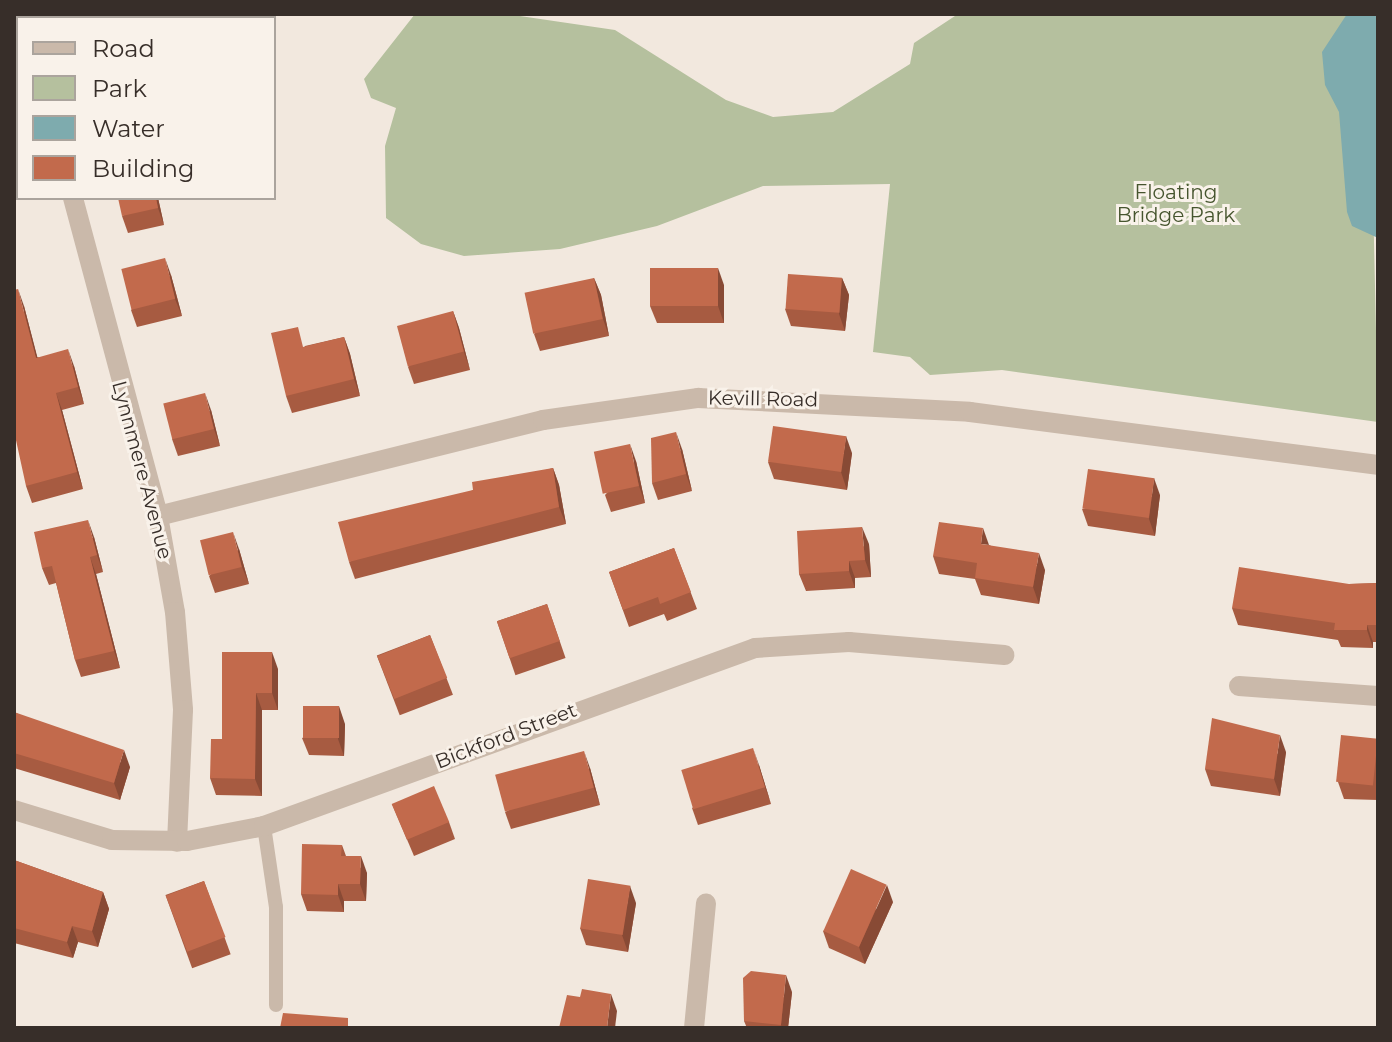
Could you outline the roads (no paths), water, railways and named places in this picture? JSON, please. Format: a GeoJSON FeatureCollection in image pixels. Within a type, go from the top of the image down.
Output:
{"type":"FeatureCollection","features":[{"type":"Feature","properties":{"kind":"street","name":"Lynnmere Avenue"},"geometry":{"type":"LineString","coordinates":[[74,200],[158,516],[181,662],[177,842]]}},
{"type":"Feature","properties":{"kind":"street","name":"Kevill Road"},"geometry":{"type":"LineString","coordinates":[[158,516],[543,420],[698,398],[970,412],[1378,465]]}},
{"type":"Feature","properties":{"kind":"street","name":"Bickford Street"},"geometry":{"type":"LineString","coordinates":[[14,810],[112,840],[177,842],[264,826],[755,648],[849,642],[1004,655]]}},
{"type":"Feature","properties":{"kind":"street"},"geometry":{"type":"LineString","coordinates":[[1239,686],[1378,696]]}},
{"type":"Feature","properties":{"kind":"street"},"geometry":{"type":"LineString","coordinates":[[694,1028],[706,904]]}},
{"type":"Feature","properties":{"kind":"lane"},"geometry":{"type":"LineString","coordinates":[[264,826],[276,907],[276,1005]]}},
{"type":"Feature","properties":{"kind":"water"},"geometry":{"type":"Polygon","coordinates":[[[1347,14],[1378,14],[1378,238],[1352,226],[1347,212],[1339,112],[1325,85],[1322,52],[1347,14]]]}},
{"type":"Feature","properties":{"kind":"park label","name":"Floating Bridge Park"},"geometry":{"type":"Point","coordinates":[1176,204]}}]}
